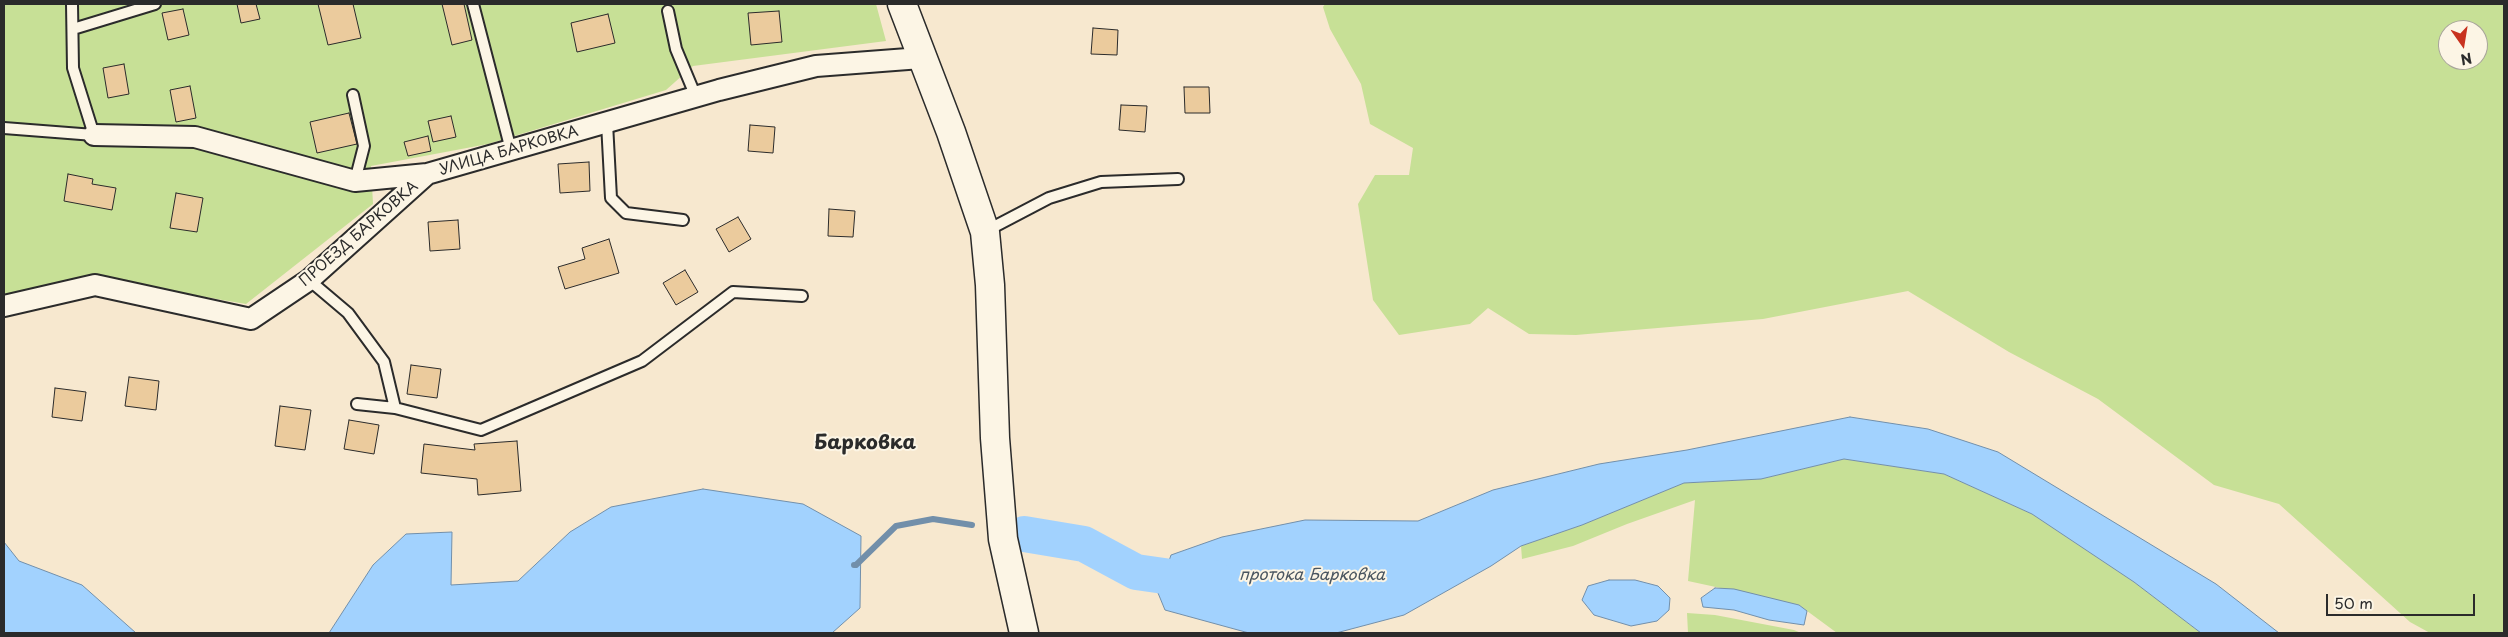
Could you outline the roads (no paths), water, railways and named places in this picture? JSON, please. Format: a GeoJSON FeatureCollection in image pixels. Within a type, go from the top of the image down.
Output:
{"type":"FeatureCollection","features":[{"type":"Feature","properties":{"kind":"main road"},"geometry":{"type":"LineString","coordinates":[[902,4],[921,58],[951,132],[985,232],[990,285],[995,438],[1002,539],[1024,633]]}},
{"type":"Feature","properties":{"kind":"street","name":"УЛИЦА БАРКОВКА"},"geometry":{"type":"LineString","coordinates":[[94,135],[195,137],[355,181],[427,174],[696,97],[816,66],[921,58]]}},
{"type":"Feature","properties":{"kind":"street","name":"ПРОЕЗД БАРКОВКА"},"geometry":{"type":"LineString","coordinates":[[4,306],[95,284],[250,319],[309,280],[427,174]]}},
{"type":"Feature","properties":{"kind":"lane"},"geometry":{"type":"LineString","coordinates":[[4,128],[94,135],[73,68],[72,4]]}},
{"type":"Feature","properties":{"kind":"lane"},"geometry":{"type":"LineString","coordinates":[[73,29],[156,4]]}},
{"type":"Feature","properties":{"kind":"lane"},"geometry":{"type":"LineString","coordinates":[[473,4],[511,150]]}},
{"type":"Feature","properties":{"kind":"lane"},"geometry":{"type":"LineString","coordinates":[[668,11],[676,48],[696,97]]}},
{"type":"Feature","properties":{"kind":"lane"},"geometry":{"type":"LineString","coordinates":[[353,95],[364,146],[355,181]]}},
{"type":"Feature","properties":{"kind":"lane"},"geometry":{"type":"LineString","coordinates":[[607,122],[611,198],[626,213],[683,220]]}},
{"type":"Feature","properties":{"kind":"lane"},"geometry":{"type":"LineString","coordinates":[[985,232],[1049,198],[1101,182],[1178,179]]}},
{"type":"Feature","properties":{"kind":"lane"},"geometry":{"type":"LineString","coordinates":[[309,280],[348,313],[384,362],[395,408]]}},
{"type":"Feature","properties":{"kind":"lane"},"geometry":{"type":"LineString","coordinates":[[357,404],[395,408],[482,430],[642,361],[733,292],[802,296]]}},
{"type":"Feature","properties":{"kind":"water","name":"протока Барковка"},"geometry":{"type":"Polygon","coordinates":[[[1850,417],[1928,429],[1998,452],[2216,584],[2279,633],[2201,633],[2134,582],[2032,514],[1944,474],[1844,459],[1761,479],[1684,483],[1582,525],[1521,546],[1491,566],[1404,615],[1336,633],[1249,633],[1165,610],[1158,593],[1171,555],[1222,537],[1305,520],[1418,521],[1493,490],[1599,464],[1687,450],[1850,417]]]}},
{"type":"Feature","properties":{"kind":"water"},"geometry":{"type":"Polygon","coordinates":[[[703,489],[803,504],[861,536],[860,608],[832,633],[329,633],[373,565],[406,534],[452,532],[451,585],[518,581],[570,532],[611,507],[703,489]]]}},
{"type":"Feature","properties":{"kind":"water"},"geometry":{"type":"Polygon","coordinates":[[[4,542],[19,561],[82,585],[136,633],[4,633],[4,542]]]}},
{"type":"Feature","properties":{"kind":"water"},"geometry":{"type":"Polygon","coordinates":[[[1609,580],[1635,580],[1658,586],[1670,598],[1669,610],[1657,621],[1631,626],[1594,615],[1582,600],[1588,586],[1609,580]]]}},
{"type":"Feature","properties":{"kind":"water"},"geometry":{"type":"Polygon","coordinates":[[[1715,588],[1734,589],[1799,605],[1807,611],[1804,625],[1769,620],[1734,610],[1703,607],[1701,598],[1715,588]]]}},
{"type":"Feature","properties":{"kind":"waterway"},"geometry":{"type":"LineString","coordinates":[[854,565],[896,526],[933,519],[972,525]]}},
{"type":"Feature","properties":{"kind":"waterway"},"geometry":{"type":"LineString","coordinates":[[1024,534],[1084,544],[1136,572],[1178,578],[1214,578]]}},
{"type":"Feature","properties":{"kind":"district","name":"Барковка"},"geometry":{"type":"Point","coordinates":[865,443]}}]}
